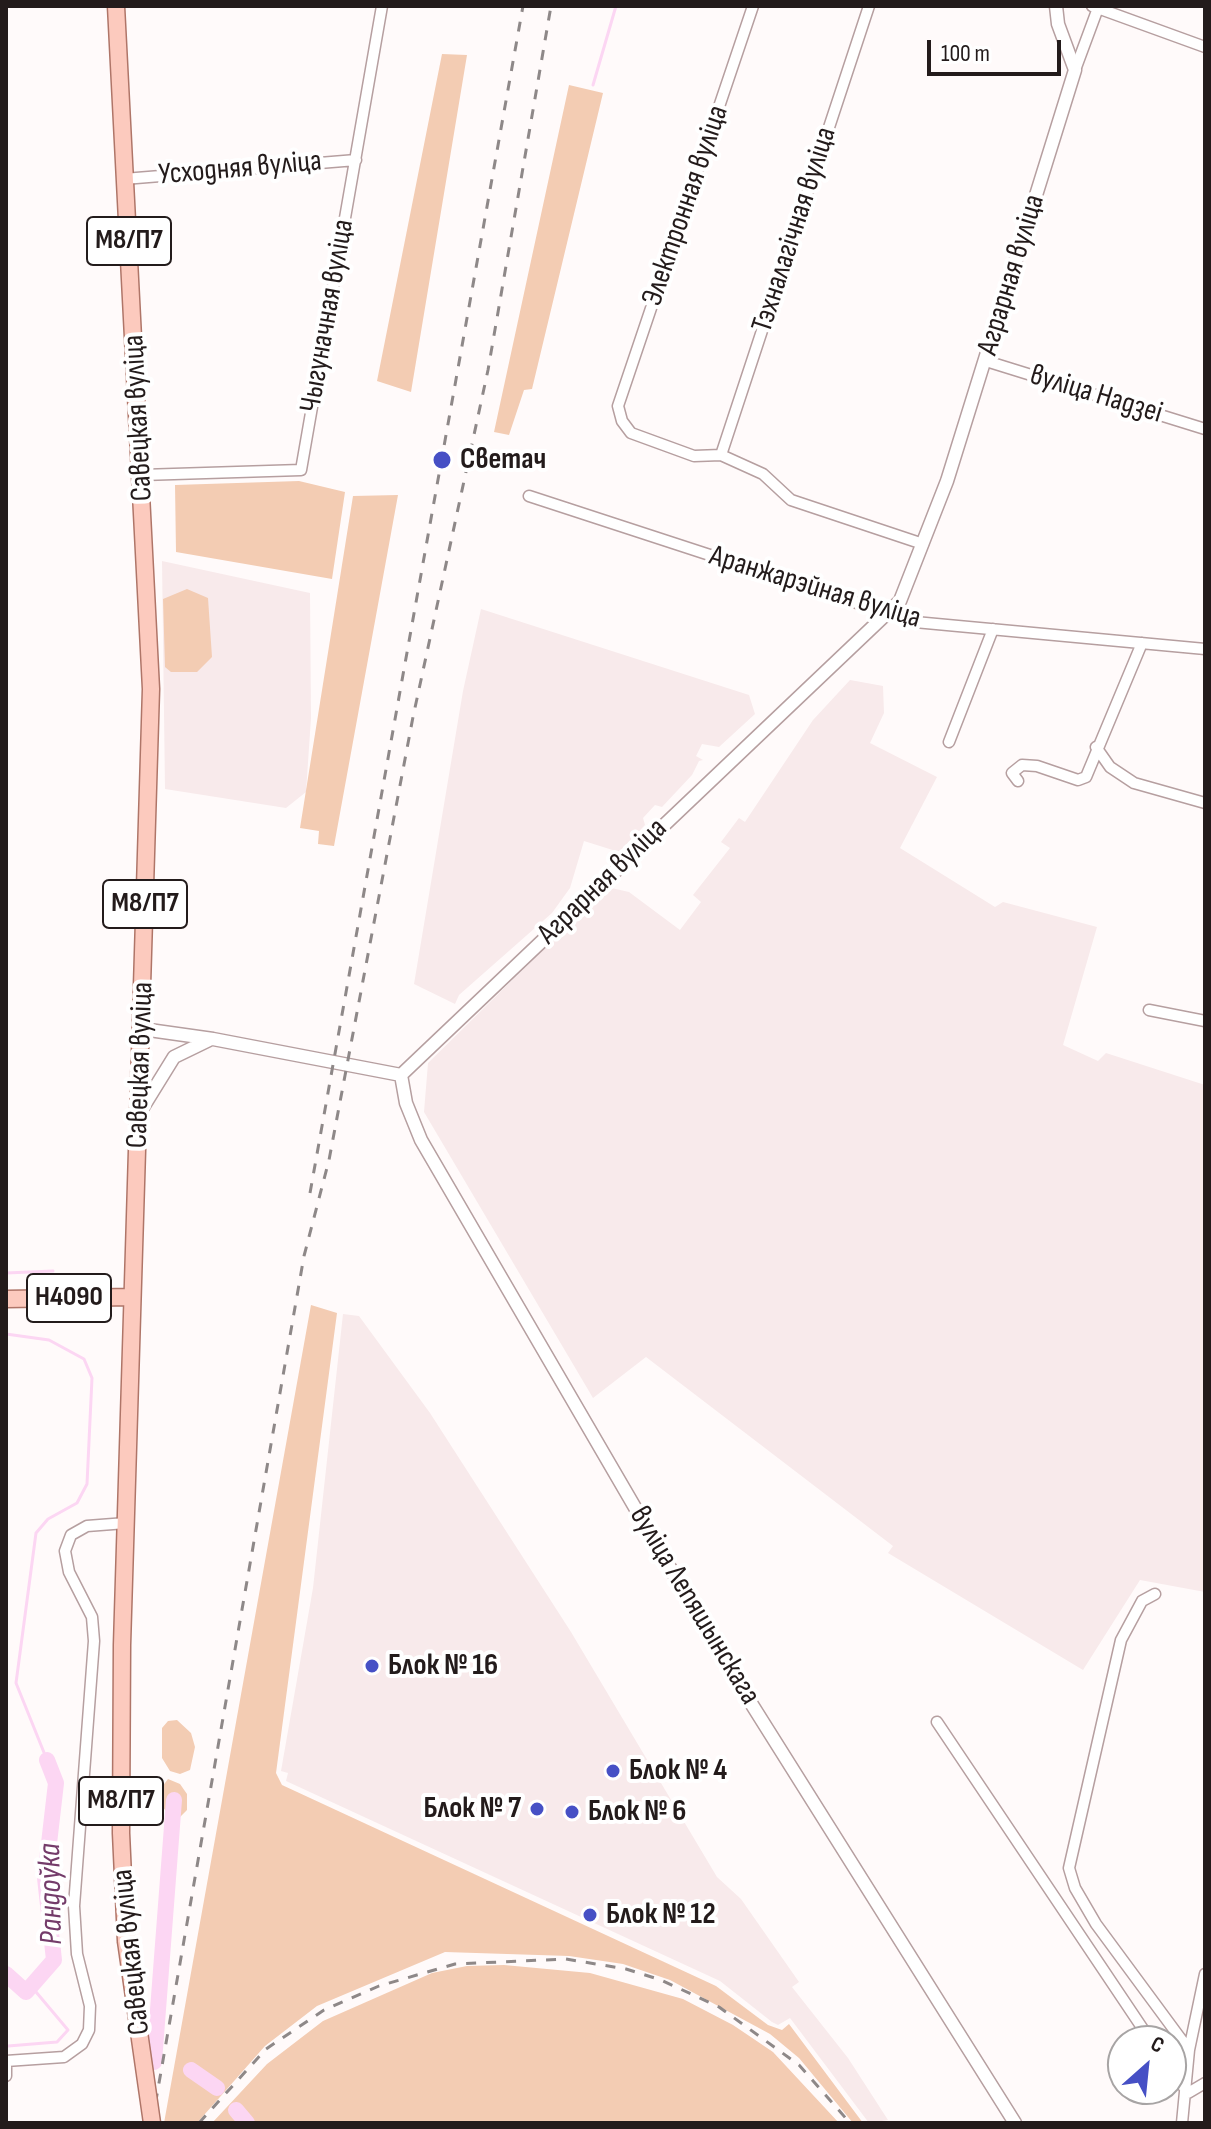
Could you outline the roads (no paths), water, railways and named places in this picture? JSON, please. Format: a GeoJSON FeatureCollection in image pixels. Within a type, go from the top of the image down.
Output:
{"type":"FeatureCollection","features":[{"type":"Feature","properties":{"kind":"main road","name":"Савецкая вуліца"},"geometry":{"type":"LineString","coordinates":[[116,6],[151,689],[132,1297],[121,1797],[126,1941],[152,2123]]}},
{"type":"Feature","properties":{"kind":"main road","name":"Н4090"},"geometry":{"type":"LineString","coordinates":[[6,1299],[132,1297]]}},
{"type":"Feature","properties":{"kind":"street","name":"Чыгуначная вуліца"},"geometry":{"type":"LineString","coordinates":[[142,475],[301,470],[382,6]]}},
{"type":"Feature","properties":{"kind":"street","name":"Электронная вуліца"},"geometry":{"type":"LineString","coordinates":[[721,455],[694,456],[631,433],[622,421],[618,406],[753,6]]}},
{"type":"Feature","properties":{"kind":"street","name":"Тэхналагічная вуліца"},"geometry":{"type":"LineString","coordinates":[[721,455],[869,6]]}},
{"type":"Feature","properties":{"kind":"street"},"geometry":{"type":"LineString","coordinates":[[1056,6],[1058,24],[1075,70]]}},
{"type":"Feature","properties":{"kind":"street"},"geometry":{"type":"LineString","coordinates":[[1075,70],[1095,7],[1205,47]]}},
{"type":"Feature","properties":{"kind":"street","name":"Аграрная вуліца"},"geometry":{"type":"LineString","coordinates":[[401,1075],[749,742],[890,614],[909,583],[986,361],[1075,70]]}},
{"type":"Feature","properties":{"kind":"street","name":"Усходняя вуліца"},"geometry":{"type":"LineString","coordinates":[[124,179],[356,160]]}},
{"type":"Feature","properties":{"kind":"street","name":"вуліца Надзеі"},"geometry":{"type":"LineString","coordinates":[[986,361],[1205,429]]}},
{"type":"Feature","properties":{"kind":"street"},"geometry":{"type":"LineString","coordinates":[[721,455],[763,474],[791,500],[923,544]]}},
{"type":"Feature","properties":{"kind":"street","name":"Аранжарэйная вуліца"},"geometry":{"type":"LineString","coordinates":[[529,496],[915,622],[1205,649]]}},
{"type":"Feature","properties":{"kind":"street"},"geometry":{"type":"LineString","coordinates":[[949,742],[993,629]]}},
{"type":"Feature","properties":{"kind":"street"},"geometry":{"type":"LineString","coordinates":[[1018,781],[1012,773],[1022,765],[1037,766],[1078,780],[1086,777],[1142,643]]}},
{"type":"Feature","properties":{"kind":"street"},"geometry":{"type":"LineString","coordinates":[[1096,747],[1110,767],[1134,783],[1205,803]]}},
{"type":"Feature","properties":{"kind":"street"},"geometry":{"type":"LineString","coordinates":[[1149,1010],[1205,1021]]}},
{"type":"Feature","properties":{"kind":"street"},"geometry":{"type":"LineString","coordinates":[[142,1029],[213,1039],[401,1075]]}},
{"type":"Feature","properties":{"kind":"street"},"geometry":{"type":"LineString","coordinates":[[140,1112],[174,1057],[188,1047],[213,1039]]}},
{"type":"Feature","properties":{"kind":"street","name":"вуліца Лепяшынскага"},"geometry":{"type":"LineString","coordinates":[[401,1075],[406,1103],[421,1140],[722,1657],[1015,2123]]}},
{"type":"Feature","properties":{"kind":"street"},"geometry":{"type":"LineString","coordinates":[[6,2076],[6,2061],[52,2059],[73,2051],[86,2038],[91,2022],[77,1954],[74,1906],[94,1641],[92,1617],[69,1572],[65,1551],[71,1535],[87,1526],[126,1523]]}},
{"type":"Feature","properties":{"kind":"street"},"geometry":{"type":"LineString","coordinates":[[1155,1594],[1142,1601],[1121,1640],[1069,1868],[1075,1888],[1096,1924],[1189,2050]]}},
{"type":"Feature","properties":{"kind":"street"},"geometry":{"type":"LineString","coordinates":[[937,1722],[1140,2025]]}},
{"type":"Feature","properties":{"kind":"street"},"geometry":{"type":"LineString","coordinates":[[1182,2123],[1188,2093],[1189,2050],[1205,1974]]}},
{"type":"Feature","properties":{"kind":"street"},"geometry":{"type":"LineString","coordinates":[[1188,2093],[1205,2083]]}},
{"type":"Feature","properties":{"kind":"waterway"},"geometry":{"type":"LineString","coordinates":[[593,85],[616,6]]}},
{"type":"Feature","properties":{"kind":"waterway"},"geometry":{"type":"LineString","coordinates":[[6,1273],[53,1271]]}},
{"type":"Feature","properties":{"kind":"waterway"},"geometry":{"type":"LineString","coordinates":[[6,1334],[49,1340],[84,1359],[92,1378],[87,1484],[77,1503],[48,1519],[36,1533],[16,1683],[47,1760]]}},
{"type":"Feature","properties":{"kind":"waterway","name":"Рандоўка"},"geometry":{"type":"LineString","coordinates":[[6,1974],[26,1992],[54,1960],[45,1878],[56,1783],[47,1760]]}},
{"type":"Feature","properties":{"kind":"waterway","name":"Рандоўка"},"geometry":{"type":"LineString","coordinates":[[154,2062],[174,1800]]}},
{"type":"Feature","properties":{"kind":"waterway"},"geometry":{"type":"LineString","coordinates":[[8,2046],[57,2042],[68,2030],[31,1986]]}},
{"type":"Feature","properties":{"kind":"waterway","name":"Рандоўка"},"geometry":{"type":"LineString","coordinates":[[191,2070],[217,2088]]}},
{"type":"Feature","properties":{"kind":"waterway","name":"Рандоўка"},"geometry":{"type":"LineString","coordinates":[[236,2110],[247,2123]]}},
{"type":"Feature","properties":{"kind":"railway"},"geometry":{"type":"LineString","coordinates":[[310,1193],[523,6]]}},
{"type":"Feature","properties":{"kind":"railway"},"geometry":{"type":"LineString","coordinates":[[152,2123],[304,1256],[329,1160],[413,717],[488,370],[551,6]]}},
{"type":"Feature","properties":{"kind":"railway"},"geometry":{"type":"LineString","coordinates":[[199,2123],[266,2049],[324,2010],[379,1986],[455,1964],[566,1959],[626,1969],[661,1980],[719,2007],[799,2065],[850,2123]]}},
{"type":"Feature","properties":{"kind":"place","name":"Светач"},"geometry":{"type":"Point","coordinates":[442,460]}},
{"type":"Feature","properties":{"kind":"place","name":"Блок № 16"},"geometry":{"type":"Point","coordinates":[372,1666]}},
{"type":"Feature","properties":{"kind":"place","name":"Блок № 4"},"geometry":{"type":"Point","coordinates":[613,1771]}},
{"type":"Feature","properties":{"kind":"place","name":"Блок № 7"},"geometry":{"type":"Point","coordinates":[537,1809]}},
{"type":"Feature","properties":{"kind":"place","name":"Блок № 6"},"geometry":{"type":"Point","coordinates":[572,1812]}},
{"type":"Feature","properties":{"kind":"place","name":"Блок № 12"},"geometry":{"type":"Point","coordinates":[590,1915]}}]}
